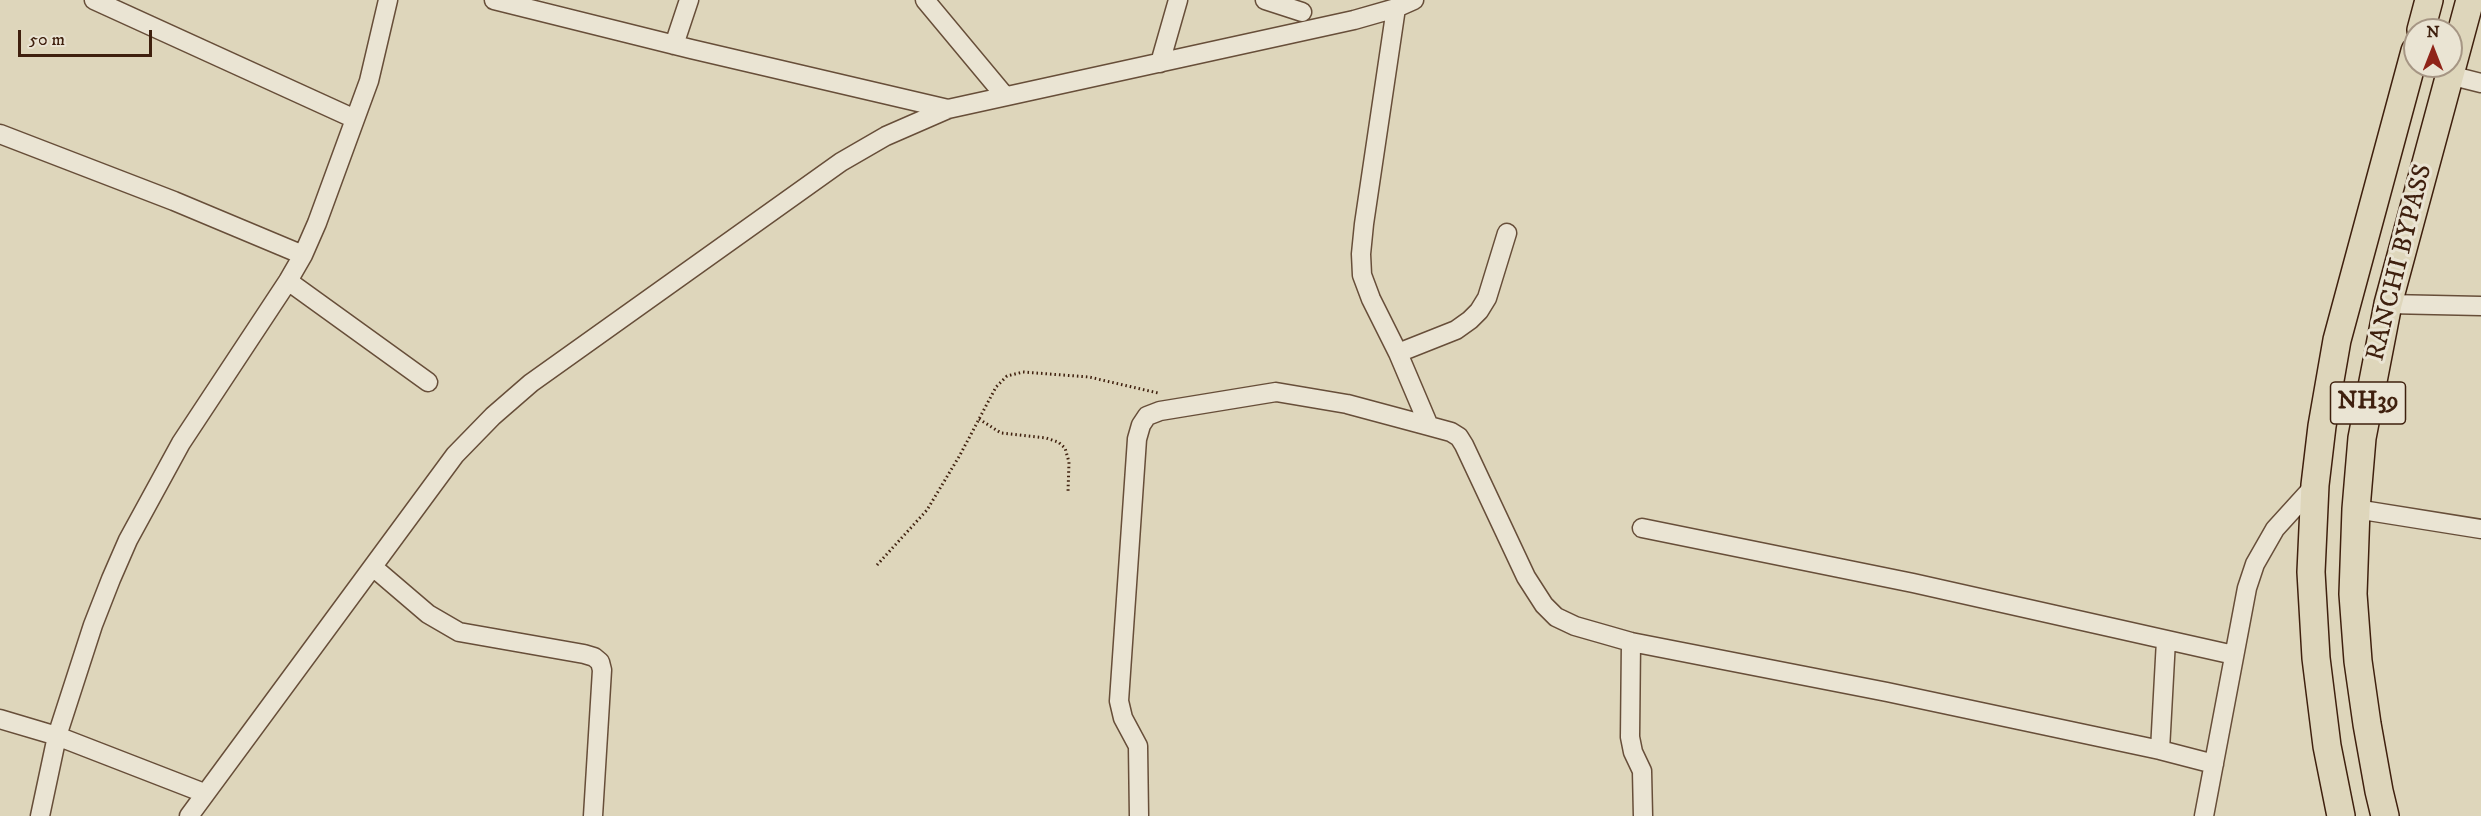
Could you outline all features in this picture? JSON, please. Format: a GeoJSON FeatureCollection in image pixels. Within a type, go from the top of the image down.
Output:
{"type":"FeatureCollection","features":[{"type":"Feature","properties":{"kind":"highway"},"geometry":{"type":"LineString","coordinates":[[2424,18],[2429,0]]}},
{"type":"Feature","properties":{"kind":"highway","name":"RANCHI BYPASS"},"geometry":{"type":"LineString","coordinates":[[2463,25],[2470,0]]}},
{"type":"Feature","properties":{"kind":"highway","name":"RANCHI BYPASS"},"geometry":{"type":"LineString","coordinates":[[2342,816],[2326,746],[2316,658],[2311,572],[2315,485],[2322,426],[2337,340],[2408,78]]}},
{"type":"Feature","properties":{"kind":"highway","name":"RANCHI BYPASS"},"geometry":{"type":"LineString","coordinates":[[2385,816],[2358,661],[2353,594],[2356,509],[2362,438],[2388,304],[2448,78]]}},
{"type":"Feature","properties":{"kind":"street"},"geometry":{"type":"LineString","coordinates":[[94,0],[355,119]]}},
{"type":"Feature","properties":{"kind":"street"},"geometry":{"type":"LineString","coordinates":[[40,816],[57,736],[93,625],[128,540],[181,443],[303,255],[369,81],[388,0]]}},
{"type":"Feature","properties":{"kind":"street"},"geometry":{"type":"LineString","coordinates":[[494,0],[948,109]]}},
{"type":"Feature","properties":{"kind":"street"},"geometry":{"type":"LineString","coordinates":[[674,45],[689,0]]}},
{"type":"Feature","properties":{"kind":"street"},"geometry":{"type":"LineString","coordinates":[[925,0],[1005,96]]}},
{"type":"Feature","properties":{"kind":"street"},"geometry":{"type":"LineString","coordinates":[[1160,63],[1178,0]]}},
{"type":"Feature","properties":{"kind":"street"},"geometry":{"type":"LineString","coordinates":[[1265,0],[1304,6],[1296,33]]}},
{"type":"Feature","properties":{"kind":"street"},"geometry":{"type":"LineString","coordinates":[[189,816],[455,455],[493,416],[531,383],[841,162],[886,136],[948,109],[1354,21],[1414,0]]}},
{"type":"Feature","properties":{"kind":"street"},"geometry":{"type":"LineString","coordinates":[[1396,8],[1361,254],[1362,275],[1429,426]]}},
{"type":"Feature","properties":{"kind":"street"},"geometry":{"type":"LineString","coordinates":[[2461,78],[2481,83]]}},
{"type":"Feature","properties":{"kind":"street"},"geometry":{"type":"LineString","coordinates":[[0,134],[174,201],[303,255]]}},
{"type":"Feature","properties":{"kind":"street"},"geometry":{"type":"LineString","coordinates":[[1398,352],[1456,330],[1479,311],[1487,298],[1507,233]]}},
{"type":"Feature","properties":{"kind":"street"},"geometry":{"type":"LineString","coordinates":[[288,281],[428,382]]}},
{"type":"Feature","properties":{"kind":"street"},"geometry":{"type":"LineString","coordinates":[[2388,304],[2481,306]]}},
{"type":"Feature","properties":{"kind":"street"},"geometry":{"type":"LineString","coordinates":[[1139,816],[1138,746],[1123,718],[1119,701],[1137,439],[1141,424],[1147,416],[1160,411],[1276,392],[1347,405],[1451,432],[1459,437],[1526,578],[1544,605],[1556,617],[1575,626],[1631,642],[1887,692],[2160,750],[2214,764]]}},
{"type":"Feature","properties":{"kind":"street"},"geometry":{"type":"LineString","coordinates":[[2204,816],[2247,588],[2255,564],[2275,529],[2315,485]]}},
{"type":"Feature","properties":{"kind":"street"},"geometry":{"type":"LineString","coordinates":[[2356,509],[2481,529]]}},
{"type":"Feature","properties":{"kind":"street"},"geometry":{"type":"LineString","coordinates":[[1642,528],[1913,583],[2234,655]]}},
{"type":"Feature","properties":{"kind":"street"},"geometry":{"type":"LineString","coordinates":[[373,567],[428,614],[459,632],[584,654],[600,662],[602,670],[593,816]]}},
{"type":"Feature","properties":{"kind":"street"},"geometry":{"type":"LineString","coordinates":[[2160,750],[2166,640]]}},
{"type":"Feature","properties":{"kind":"street"},"geometry":{"type":"LineString","coordinates":[[1631,642],[1630,745],[1642,771],[1643,816]]}},
{"type":"Feature","properties":{"kind":"street"},"geometry":{"type":"LineString","coordinates":[[0,719],[57,736],[204,794]]}},
{"type":"Feature","properties":{"kind":"path"},"geometry":{"type":"LineString","coordinates":[[877,565],[927,510],[996,387],[1007,376],[1023,372],[1096,378],[1159,393]]}},
{"type":"Feature","properties":{"kind":"path"},"geometry":{"type":"LineString","coordinates":[[979,419],[1001,433],[1046,438],[1058,442],[1065,448],[1069,462],[1068,492]]}}]}
